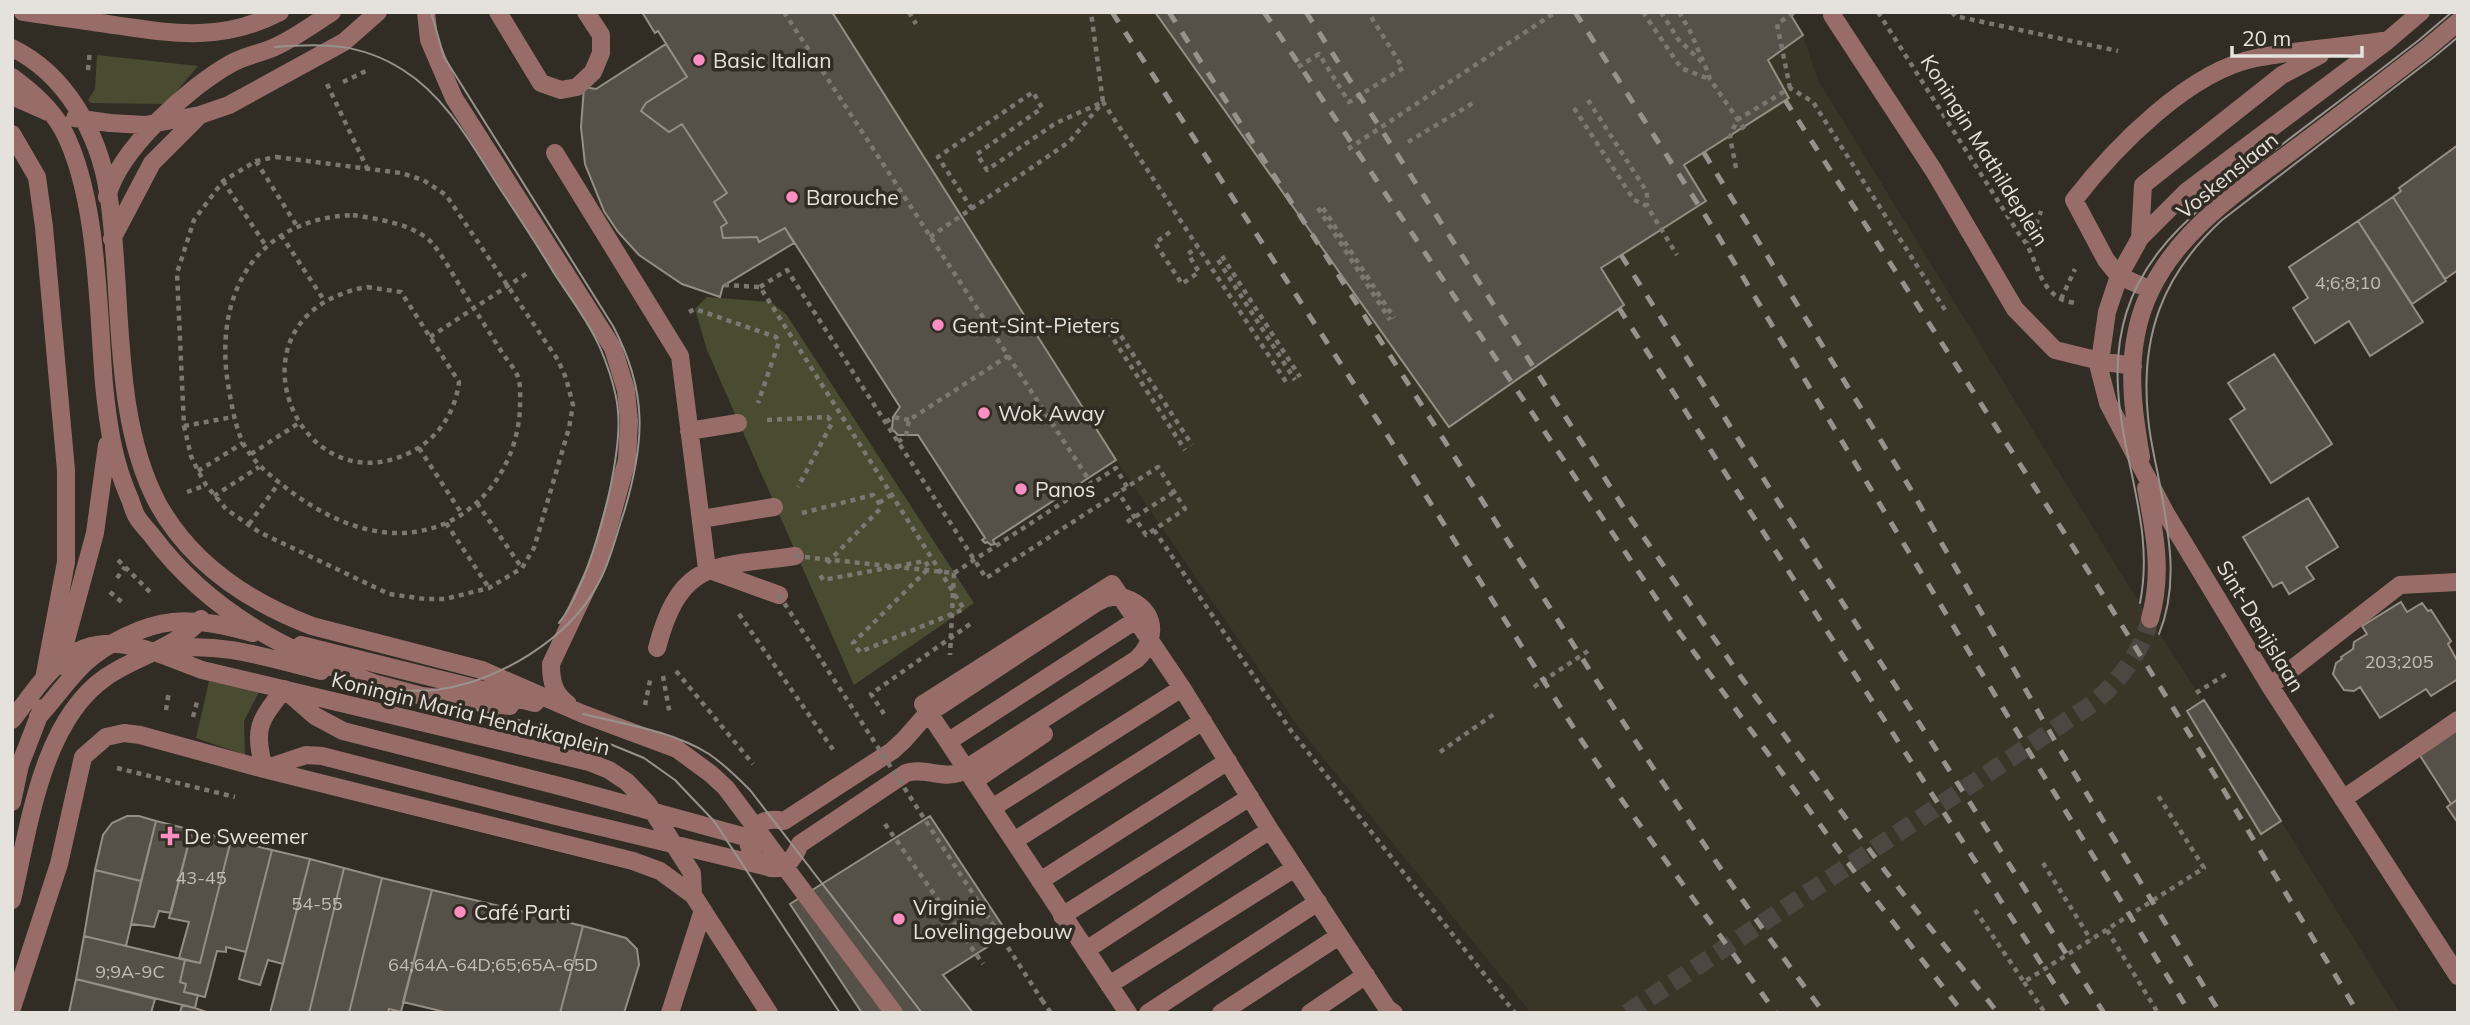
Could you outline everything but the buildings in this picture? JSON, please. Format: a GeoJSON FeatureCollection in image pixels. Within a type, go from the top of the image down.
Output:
{"type":"FeatureCollection","features":[{"type":"Feature","properties":{"kind":"street"},"geometry":{"type":"LineString","coordinates":[[23,12],[168,34],[204,34],[228,30],[265,20],[280,12]]}},
{"type":"Feature","properties":{"kind":"street"},"geometry":{"type":"LineString","coordinates":[[95,270],[101,218],[108,191],[123,165],[156,123],[212,75],[245,57],[275,47],[332,12]]}},
{"type":"Feature","properties":{"kind":"street"},"geometry":{"type":"LineString","coordinates":[[12,96],[52,114],[110,124],[156,123],[200,115],[229,105],[338,46],[378,12]]}},
{"type":"Feature","properties":{"kind":"street","name":"Koningin Maria Hendrikaplein"},"geometry":{"type":"LineString","coordinates":[[426,12],[429,40],[454,98],[613,348],[626,390],[629,421],[627,460],[599,562],[551,664],[551,682],[561,699],[583,715]]}},
{"type":"Feature","properties":{"kind":"street"},"geometry":{"type":"LineString","coordinates":[[498,12],[541,83],[561,90],[577,87],[593,72],[601,53],[601,36],[586,12]]}},
{"type":"Feature","properties":{"kind":"street","name":"Voskenslaan"},"geometry":{"type":"LineString","coordinates":[[2119,276],[2140,238],[2186,192],[2387,41],[2421,12]]}},
{"type":"Feature","properties":{"kind":"street"},"geometry":{"type":"LineString","coordinates":[[1832,15],[1934,171],[2015,309],[2055,350],[2133,366]]}},
{"type":"Feature","properties":{"kind":"street","name":"Voskenslaan"},"geometry":{"type":"LineString","coordinates":[[2143,470],[2134,416],[2133,366],[2136,334],[2151,290],[2174,251],[2214,211],[2427,49],[2458,22]]}},
{"type":"Feature","properties":{"kind":"street"},"geometry":{"type":"LineString","coordinates":[[2406,26],[2427,49]]}},
{"type":"Feature","properties":{"kind":"street"},"geometry":{"type":"LineString","coordinates":[[2151,290],[2119,276],[2106,260],[2074,200],[2126,140],[2191,87],[2221,69],[2255,58],[2387,41]]}},
{"type":"Feature","properties":{"kind":"street"},"geometry":{"type":"LineString","coordinates":[[2140,238],[2143,185],[2282,75],[2341,47]]}},
{"type":"Feature","properties":{"kind":"street"},"geometry":{"type":"LineString","coordinates":[[12,48],[53,76],[70,96],[93,142],[108,191],[125,380],[134,440],[159,504],[211,584],[208,610],[199,622],[181,637],[105,677],[74,707],[62,725],[44,770],[12,900]]}},
{"type":"Feature","properties":{"kind":"street"},"geometry":{"type":"LineString","coordinates":[[12,77],[34,93],[63,130],[82,181],[95,270],[108,434],[118,473],[136,516],[171,561],[211,599],[267,636],[343,672],[379,685]]}},
{"type":"Feature","properties":{"kind":"street"},"geometry":{"type":"LineString","coordinates":[[112,239],[152,163],[200,115]]}},
{"type":"Feature","properties":{"kind":"street","name":"Koningin Maria Hendrikaplein"},"geometry":{"type":"LineString","coordinates":[[12,134],[37,177],[66,470],[66,562],[44,679]]}},
{"type":"Feature","properties":{"kind":"street"},"geometry":{"type":"LineString","coordinates":[[555,153],[680,356],[707,569]]}},
{"type":"Feature","properties":{"kind":"street","name":"Sint-Denijslaan"},"geometry":{"type":"LineString","coordinates":[[2119,276],[2107,312],[2099,368],[2108,403],[2165,512],[2270,686],[2458,976]]}},
{"type":"Feature","properties":{"kind":"street"},"geometry":{"type":"LineString","coordinates":[[689,431],[738,423]]}},
{"type":"Feature","properties":{"kind":"street"},"geometry":{"type":"LineString","coordinates":[[12,802],[20,765],[60,662],[94,533],[108,434]]}},
{"type":"Feature","properties":{"kind":"street"},"geometry":{"type":"LineString","coordinates":[[2143,470],[2156,540],[2158,568],[2150,619]]}},
{"type":"Feature","properties":{"kind":"street"},"geometry":{"type":"LineString","coordinates":[[701,519],[775,507]]}},
{"type":"Feature","properties":{"kind":"street"},"geometry":{"type":"LineString","coordinates":[[187,544],[225,581],[263,605],[289,617],[312,626],[463,664],[583,715],[677,749],[726,788],[894,1013]]}},
{"type":"Feature","properties":{"kind":"street"},"geometry":{"type":"LineString","coordinates":[[657,648],[673,602],[689,580],[707,569],[795,556]]}},
{"type":"Feature","properties":{"kind":"street"},"geometry":{"type":"LineString","coordinates":[[707,569],[779,595]]}},
{"type":"Feature","properties":{"kind":"street"},"geometry":{"type":"LineString","coordinates":[[2270,686],[2400,585],[2458,582]]}},
{"type":"Feature","properties":{"kind":"street"},"geometry":{"type":"LineString","coordinates":[[1128,1013],[923,704],[1112,584],[1182,688],[1387,1011]]}},
{"type":"Feature","properties":{"kind":"street"},"geometry":{"type":"LineString","coordinates":[[264,769],[306,755],[322,756],[768,867],[785,865],[792,859],[800,844],[906,773],[921,771],[948,777],[974,766],[1137,659],[1146,650],[1151,639],[1152,627],[1148,615],[1141,606],[1118,596],[1096,603],[926,715],[892,751],[784,821],[773,818],[755,826],[749,838],[750,850],[754,858],[768,867]]}},
{"type":"Feature","properties":{"kind":"street"},"geometry":{"type":"LineString","coordinates":[[949,741],[1136,620]]}},
{"type":"Feature","properties":{"kind":"street"},"geometry":{"type":"LineString","coordinates":[[38,717],[85,663],[116,642],[142,630],[171,622],[199,622],[267,636],[583,715]]}},
{"type":"Feature","properties":{"kind":"street","name":"Koningin Maria Hendrikaplein"},"geometry":{"type":"LineString","coordinates":[[12,720],[60,662],[84,647],[116,642],[154,652],[202,670],[589,762],[609,770],[627,782],[656,814],[692,873],[698,903]]}},
{"type":"Feature","properties":{"kind":"street"},"geometry":{"type":"LineString","coordinates":[[154,652],[187,647],[215,647],[422,696],[583,715]]}},
{"type":"Feature","properties":{"kind":"street"},"geometry":{"type":"LineString","coordinates":[[974,781],[1160,655]]}},
{"type":"Feature","properties":{"kind":"street"},"geometry":{"type":"LineString","coordinates":[[992,808],[1182,688]]}},
{"type":"Feature","properties":{"kind":"street"},"geometry":{"type":"LineString","coordinates":[[264,769],[258,730],[265,713],[284,689],[315,716],[343,731],[749,838]]}},
{"type":"Feature","properties":{"kind":"street"},"geometry":{"type":"LineString","coordinates":[[2343,799],[2458,720]]}},
{"type":"Feature","properties":{"kind":"street"},"geometry":{"type":"LineString","coordinates":[[1014,841],[1203,721]]}},
{"type":"Feature","properties":{"kind":"street"},"geometry":{"type":"LineString","coordinates":[[12,1008],[59,863],[82,759],[106,737],[124,733],[140,734],[264,769],[609,855],[660,871],[698,903],[769,1013]]}},
{"type":"Feature","properties":{"kind":"street"},"geometry":{"type":"LineString","coordinates":[[1040,881],[1228,761]]}},
{"type":"Feature","properties":{"kind":"street"},"geometry":{"type":"LineString","coordinates":[[1062,916],[1250,797]]}},
{"type":"Feature","properties":{"kind":"street"},"geometry":{"type":"LineString","coordinates":[[1086,950],[1270,830]]}},
{"type":"Feature","properties":{"kind":"street"},"geometry":{"type":"LineString","coordinates":[[1109,985],[1295,867]]}},
{"type":"Feature","properties":{"kind":"street"},"geometry":{"type":"LineString","coordinates":[[1148,1013],[1318,902]]}},
{"type":"Feature","properties":{"kind":"street"},"geometry":{"type":"LineString","coordinates":[[670,1013],[698,903]]}},
{"type":"Feature","properties":{"kind":"street"},"geometry":{"type":"LineString","coordinates":[[1221,1013],[1339,936]]}},
{"type":"Feature","properties":{"kind":"street"},"geometry":{"type":"LineString","coordinates":[[1310,1013],[1366,975]]}},
{"type":"Feature","properties":{"kind":"path"},"geometry":{"type":"LineString","coordinates":[[784,12],[1091,483]]}},
{"type":"Feature","properties":{"kind":"path"},"geometry":{"type":"LineString","coordinates":[[909,12],[916,24]]}},
{"type":"Feature","properties":{"kind":"path"},"geometry":{"type":"LineString","coordinates":[[1091,12],[1103,102],[1288,385]]}},
{"type":"Feature","properties":{"kind":"path"},"geometry":{"type":"LineString","coordinates":[[1298,67],[1319,54],[1349,102],[1403,68],[1368,12]]}},
{"type":"Feature","properties":{"kind":"path"},"geometry":{"type":"LineString","coordinates":[[1348,149],[1556,12]]}},
{"type":"Feature","properties":{"kind":"path"},"geometry":{"type":"LineString","coordinates":[[1643,12],[1681,68],[1710,79]]}},
{"type":"Feature","properties":{"kind":"path"},"geometry":{"type":"LineString","coordinates":[[1661,12],[1678,39],[1705,65]]}},
{"type":"Feature","properties":{"kind":"path"},"geometry":{"type":"LineString","coordinates":[[1679,12],[1710,79],[1747,133]]}},
{"type":"Feature","properties":{"kind":"path"},"geometry":{"type":"LineString","coordinates":[[1795,12],[1777,24],[1790,88],[1813,102],[1947,313]]}},
{"type":"Feature","properties":{"kind":"path","name":"Koningin Mathildeplein"},"geometry":{"type":"LineString","coordinates":[[1878,12],[2020,234],[2029,243],[2042,280],[2061,299],[2107,312]]}},
{"type":"Feature","properties":{"kind":"path"},"geometry":{"type":"LineString","coordinates":[[1952,12],[1955,16],[2118,51]]}},
{"type":"Feature","properties":{"kind":"path"},"geometry":{"type":"LineString","coordinates":[[329,88],[368,70]]}},
{"type":"Feature","properties":{"kind":"path"},"geometry":{"type":"LineString","coordinates":[[325,79],[368,169]]}},
{"type":"Feature","properties":{"kind":"path"},"geometry":{"type":"LineString","coordinates":[[1736,168],[1730,137],[1737,120],[1790,88]]}},
{"type":"Feature","properties":{"kind":"path"},"geometry":{"type":"LineString","coordinates":[[972,209],[939,157],[1032,92],[1042,108],[977,154],[987,170],[1056,122],[1103,102]]}},
{"type":"Feature","properties":{"kind":"path"},"geometry":{"type":"LineString","coordinates":[[1588,100],[1647,192],[1647,206],[1677,255]]}},
{"type":"Feature","properties":{"kind":"path"},"geometry":{"type":"LineString","coordinates":[[930,237],[1069,142],[1103,102]]}},
{"type":"Feature","properties":{"kind":"path"},"geometry":{"type":"LineString","coordinates":[[1408,142],[1473,103]]}},
{"type":"Feature","properties":{"kind":"path"},"geometry":{"type":"LineString","coordinates":[[1574,108],[1634,200],[1647,206]]}},
{"type":"Feature","properties":{"kind":"path"},"geometry":{"type":"LineString","coordinates":[[276,158],[368,169],[401,173],[423,180],[446,195],[558,360],[566,377],[572,405],[569,428],[534,548],[522,568],[489,588],[444,599],[389,594],[259,532],[226,509],[214,496],[191,456],[184,426],[177,273],[194,220],[223,181],[257,161],[276,158]]}},
{"type":"Feature","properties":{"kind":"path"},"geometry":{"type":"LineString","coordinates":[[257,161],[297,226]]}},
{"type":"Feature","properties":{"kind":"path"},"geometry":{"type":"LineString","coordinates":[[223,181],[266,246]]}},
{"type":"Feature","properties":{"kind":"path"},"geometry":{"type":"LineString","coordinates":[[1321,208],[1392,319]]}},
{"type":"Feature","properties":{"kind":"path"},"geometry":{"type":"LineString","coordinates":[[2029,243],[2041,211]]}},
{"type":"Feature","properties":{"kind":"path"},"geometry":{"type":"LineString","coordinates":[[353,215],[392,222],[429,239],[519,378],[519,418],[509,457],[501,474],[477,503],[446,523],[411,532],[372,531],[334,519],[315,509],[259,467],[243,443],[233,417],[225,371],[226,321],[234,293],[243,275],[266,246],[297,226],[315,220],[353,215]]}},
{"type":"Feature","properties":{"kind":"path"},"geometry":{"type":"LineString","coordinates":[[1170,232],[1155,243],[1182,284],[1199,272],[1188,254],[1197,247]]}},
{"type":"Feature","properties":{"kind":"path"},"geometry":{"type":"LineString","coordinates":[[281,235],[324,300]]}},
{"type":"Feature","properties":{"kind":"path"},"geometry":{"type":"LineString","coordinates":[[430,337],[555,254]]}},
{"type":"Feature","properties":{"kind":"path"},"geometry":{"type":"LineString","coordinates":[[1220,258],[1297,379]]}},
{"type":"Feature","properties":{"kind":"path"},"geometry":{"type":"LineString","coordinates":[[724,285],[760,288],[787,270],[986,578],[1118,492],[1158,467],[1185,509],[1146,535],[1118,492]]}},
{"type":"Feature","properties":{"kind":"path"},"geometry":{"type":"LineString","coordinates":[[367,287],[401,292],[430,337],[459,382],[450,415],[437,433],[419,448],[398,458],[376,463],[353,460],[331,452],[312,439],[299,423],[288,401],[284,379],[285,356],[293,334],[306,316],[324,300],[344,291],[367,287]]}},
{"type":"Feature","properties":{"kind":"path"},"geometry":{"type":"LineString","coordinates":[[760,288],[964,610],[860,652],[853,643],[929,568],[927,564],[925,561],[823,580],[819,572],[880,509],[879,503],[873,495],[791,516]]}},
{"type":"Feature","properties":{"kind":"path"},"geometry":{"type":"LineString","coordinates":[[695,309],[778,339]]}},
{"type":"Feature","properties":{"kind":"path"},"geometry":{"type":"LineString","coordinates":[[1110,319],[1192,445]]}},
{"type":"Feature","properties":{"kind":"path"},"geometry":{"type":"LineString","coordinates":[[1103,323],[1185,450]]}},
{"type":"Feature","properties":{"kind":"path"},"geometry":{"type":"LineString","coordinates":[[778,339],[788,334]]}},
{"type":"Feature","properties":{"kind":"path"},"geometry":{"type":"LineString","coordinates":[[755,412],[778,339]]}},
{"type":"Feature","properties":{"kind":"path"},"geometry":{"type":"LineString","coordinates":[[886,422],[893,417],[909,420],[1008,356]]}},
{"type":"Feature","properties":{"kind":"path"},"geometry":{"type":"LineString","coordinates":[[830,420],[840,416]]}},
{"type":"Feature","properties":{"kind":"path"},"geometry":{"type":"LineString","coordinates":[[184,426],[233,417]]}},
{"type":"Feature","properties":{"kind":"path"},"geometry":{"type":"LineString","coordinates":[[760,420],[828,417],[832,423],[794,495]]}},
{"type":"Feature","properties":{"kind":"path"},"geometry":{"type":"LineString","coordinates":[[898,442],[906,436],[909,420]]}},
{"type":"Feature","properties":{"kind":"path"},"geometry":{"type":"LineString","coordinates":[[251,454],[299,423]]}},
{"type":"Feature","properties":{"kind":"path"},"geometry":{"type":"LineString","coordinates":[[198,471],[243,443]]}},
{"type":"Feature","properties":{"kind":"path"},"geometry":{"type":"LineString","coordinates":[[419,448],[462,514]]}},
{"type":"Feature","properties":{"kind":"path"},"geometry":{"type":"LineString","coordinates":[[214,496],[259,467]]}},
{"type":"Feature","properties":{"kind":"path"},"geometry":{"type":"LineString","coordinates":[[795,556],[954,573],[1115,468],[1127,487]]}},
{"type":"Feature","properties":{"kind":"path"},"geometry":{"type":"LineString","coordinates":[[249,524],[279,483]]}},
{"type":"Feature","properties":{"kind":"path"},"geometry":{"type":"LineString","coordinates":[[1127,522],[1174,492]]}},
{"type":"Feature","properties":{"kind":"path"},"geometry":{"type":"LineString","coordinates":[[879,503],[891,495]]}},
{"type":"Feature","properties":{"kind":"path"},"geometry":{"type":"LineString","coordinates":[[477,503],[522,568]]}},
{"type":"Feature","properties":{"kind":"path"},"geometry":{"type":"LineString","coordinates":[[446,523],[489,588]]}},
{"type":"Feature","properties":{"kind":"path"},"geometry":{"type":"LineString","coordinates":[[1154,530],[1292,732],[1516,1013]]}},
{"type":"Feature","properties":{"kind":"path"},"geometry":{"type":"LineString","coordinates":[[927,564],[933,560]]}},
{"type":"Feature","properties":{"kind":"path"},"geometry":{"type":"LineString","coordinates":[[950,655],[954,573]]}},
{"type":"Feature","properties":{"kind":"path"},"geometry":{"type":"LineString","coordinates":[[779,595],[1051,1013]]}},
{"type":"Feature","properties":{"kind":"path"},"geometry":{"type":"LineString","coordinates":[[875,700],[871,694],[973,622]]}},
{"type":"Feature","properties":{"kind":"path"},"geometry":{"type":"LineString","coordinates":[[657,648],[754,764]]}},
{"type":"Feature","properties":{"kind":"path"},"geometry":{"type":"LineString","coordinates":[[1534,687],[1588,651]]}},
{"type":"Feature","properties":{"kind":"path"},"geometry":{"type":"LineString","coordinates":[[1440,752],[1494,714]]}},
{"type":"Feature","properties":{"kind":"path"},"geometry":{"type":"LineString","coordinates":[[82,759],[177,782]]}},
{"type":"Feature","properties":{"kind":"path"},"geometry":{"type":"LineString","coordinates":[[2024,982],[2204,868],[2157,794]]}},
{"type":"Feature","properties":{"kind":"path"},"geometry":{"type":"LineString","coordinates":[[2043,863],[2091,940]]}},
{"type":"Feature","properties":{"kind":"path"},"geometry":{"type":"LineString","coordinates":[[1975,910],[2045,1013]]}},
{"type":"Feature","properties":{"kind":"path"},"geometry":{"type":"LineString","coordinates":[[2108,930],[2158,1013]]}},
{"type":"Feature","properties":{"kind":"shaded area"},"geometry":{"type":"Polygon","coordinates":[[[832,12],[1789,12],[1803,35],[1818,80],[2130,588],[2281,821],[2400,1013],[1531,1013],[1299,728],[1124,472],[832,12]]]}},
{"type":"Feature","properties":{"kind":"green space"},"geometry":{"type":"Polygon","coordinates":[[[97,55],[198,66],[166,104],[91,103],[88,100],[95,89],[97,55]]]}},
{"type":"Feature","properties":{"kind":"green space"},"geometry":{"type":"Polygon","coordinates":[[[707,297],[771,302],[786,314],[974,603],[854,685],[707,350],[695,309],[707,297]]]}},
{"type":"Feature","properties":{"kind":"green space"},"geometry":{"type":"Polygon","coordinates":[[[209,681],[259,692],[244,721],[245,755],[196,738],[209,681]]]}},
{"type":"Feature","properties":{"kind":"tunnel"},"geometry":{"type":"LineString","coordinates":[[1627,1013],[2092,704],[2128,666],[2141,644],[2150,619]]}},
{"type":"Feature","properties":{"kind":"tram line"},"geometry":{"type":"LineString","coordinates":[[403,691],[435,690],[483,678],[530,654],[570,622],[586,603],[607,565],[631,487],[639,440],[637,395],[632,373],[613,326],[444,57],[431,12]]}},
{"type":"Feature","properties":{"kind":"tram line"},"geometry":{"type":"LineString","coordinates":[[2140,603],[2144,575],[2141,521],[2125,443],[2118,388],[2119,345],[2128,308],[2143,275],[2163,246],[2217,195],[2452,12]]}},
{"type":"Feature","properties":{"kind":"tram line"},"geometry":{"type":"LineString","coordinates":[[2159,634],[2169,599],[2171,563],[2149,426],[2146,388],[2152,334],[2170,285],[2201,241],[2222,220],[2458,37]]}},
{"type":"Feature","properties":{"kind":"tram line"},"geometry":{"type":"LineString","coordinates":[[275,47],[326,45],[372,54],[403,70],[432,93],[467,137],[595,337],[616,399],[618,434],[615,460],[610,490],[593,552],[571,605],[559,623]]}},
{"type":"Feature","properties":{"kind":"tram line"},"geometry":{"type":"LineString","coordinates":[[422,696],[605,742],[644,758],[675,780],[714,821],[840,1013]]}},
{"type":"Feature","properties":{"kind":"tram line"},"geometry":{"type":"LineString","coordinates":[[583,714],[679,739],[709,754],[725,766],[750,790],[922,1013]]}},
{"type":"Feature","properties":{"kind":"railway"},"geometry":{"type":"LineString","coordinates":[[1112,12],[1582,741],[1776,1013]]}},
{"type":"Feature","properties":{"kind":"railway"},"geometry":{"type":"LineString","coordinates":[[1169,12],[1637,744],[1728,880],[1824,1013]]}},
{"type":"Feature","properties":{"kind":"railway"},"geometry":{"type":"LineString","coordinates":[[1264,12],[1674,625],[1862,882],[1963,1013]]}},
{"type":"Feature","properties":{"kind":"railway"},"geometry":{"type":"LineString","coordinates":[[1306,12],[1629,516],[1741,677],[1886,872],[1998,1013]]}},
{"type":"Feature","properties":{"kind":"railway"},"geometry":{"type":"LineString","coordinates":[[1575,12],[1717,234],[2190,1013]]}},
{"type":"Feature","properties":{"kind":"railway"},"geometry":{"type":"LineString","coordinates":[[1785,100],[2067,537],[2358,1013]]}},
{"type":"Feature","properties":{"kind":"railway"},"geometry":{"type":"LineString","coordinates":[[1704,153],[1910,488],[2059,748],[2220,1013]]}},
{"type":"Feature","properties":{"kind":"railway"},"geometry":{"type":"LineString","coordinates":[[1621,255],[2104,1013]]}},
{"type":"Feature","properties":{"kind":"railway"},"geometry":{"type":"LineString","coordinates":[[1619,308],[2073,1013]]}},
{"type":"Feature","properties":{"kind":"place","name":"Basic Italian"},"geometry":{"type":"Point","coordinates":[699,60]}},
{"type":"Feature","properties":{"kind":"place","name":"Barouche"},"geometry":{"type":"Point","coordinates":[792,197]}},
{"type":"Feature","properties":{"kind":"place","name":"Gent-Sint-Pieters"},"geometry":{"type":"Point","coordinates":[938,325]}},
{"type":"Feature","properties":{"kind":"place","name":"Wok Away"},"geometry":{"type":"Point","coordinates":[984,413]}},
{"type":"Feature","properties":{"kind":"place","name":"Panos"},"geometry":{"type":"Point","coordinates":[1021,489]}},
{"type":"Feature","properties":{"kind":"place","name":"De Sweemer"},"geometry":{"type":"Point","coordinates":[170,836]}},
{"type":"Feature","properties":{"kind":"place","name":"Café Parti"},"geometry":{"type":"Point","coordinates":[460,912]}},
{"type":"Feature","properties":{"kind":"place","name":"Virginie Lovelinggebouw"},"geometry":{"type":"Point","coordinates":[899,919]}}]}
